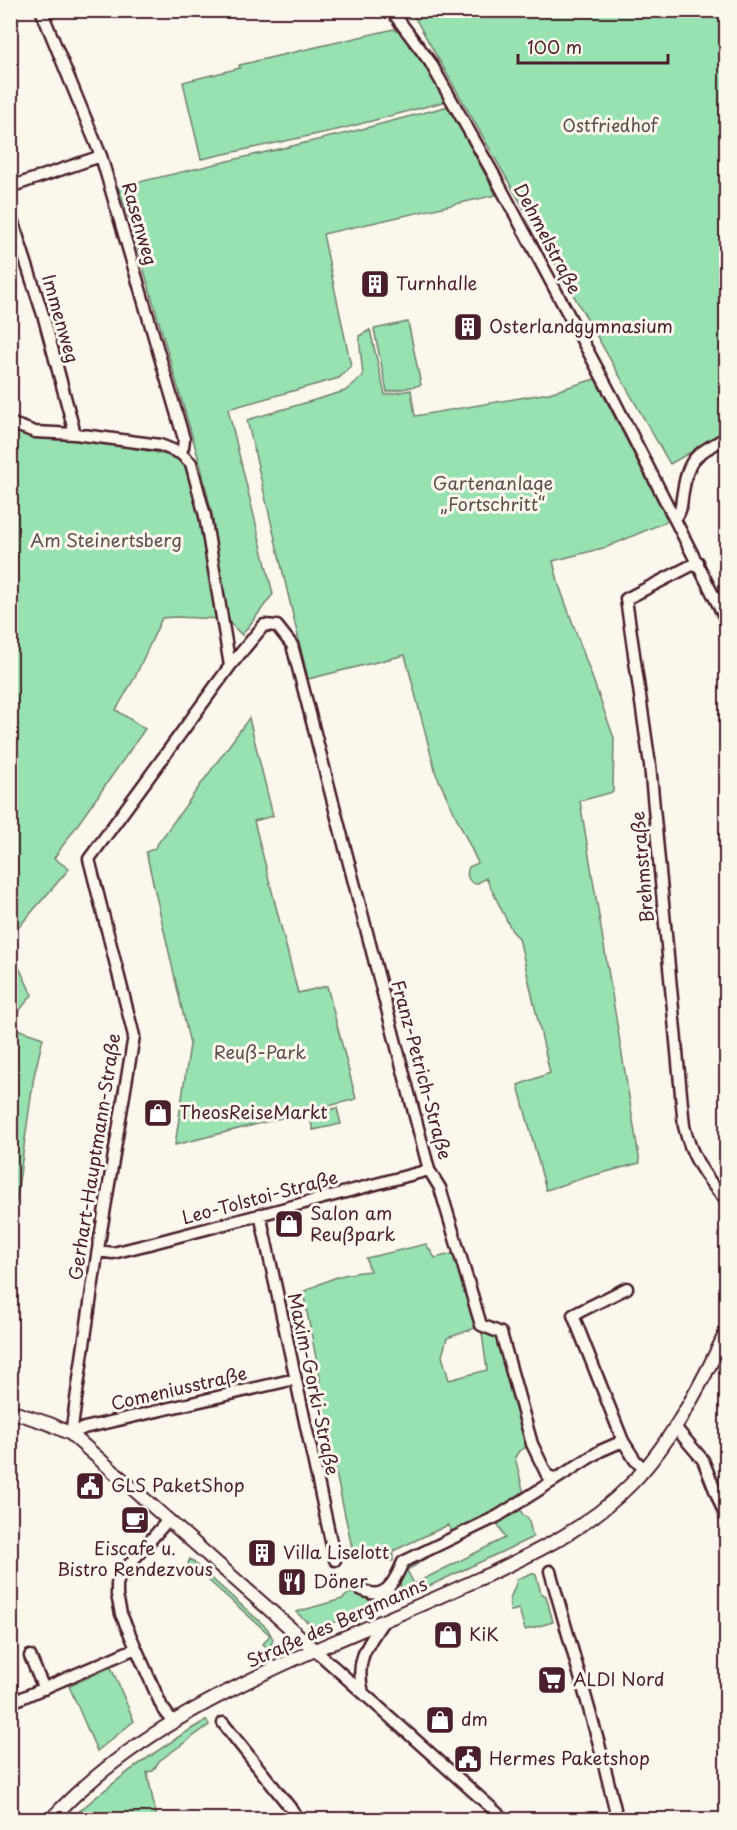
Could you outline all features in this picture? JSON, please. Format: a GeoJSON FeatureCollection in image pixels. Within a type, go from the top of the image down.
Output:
{"type":"FeatureCollection","features":[{"type":"Feature","properties":{"kind":"main road","name":"Straße des Bergmanns"},"geometry":{"type":"LineString","coordinates":[[50,1820],[83,1788],[120,1758],[173,1722],[315,1650],[382,1623],[552,1544],[584,1524],[630,1485],[644,1469],[675,1427],[725,1339]]}},
{"type":"Feature","properties":{"kind":"main road"},"geometry":{"type":"LineString","coordinates":[[10,1411],[50,1424],[71,1434],[315,1650]]}},
{"type":"Feature","properties":{"kind":"street","name":"Rasenweg"},"geometry":{"type":"LineString","coordinates":[[41,10],[101,156],[184,439],[180,453]]}},
{"type":"Feature","properties":{"kind":"street","name":"Dehmelstraße"},"geometry":{"type":"LineString","coordinates":[[391,10],[430,62],[494,175],[613,398],[726,620]]}},
{"type":"Feature","properties":{"kind":"street"},"geometry":{"type":"LineString","coordinates":[[10,187],[101,156]]}},
{"type":"Feature","properties":{"kind":"street","name":"Immenweg"},"geometry":{"type":"LineString","coordinates":[[10,213],[44,318],[75,434]]}},
{"type":"Feature","properties":{"kind":"street"},"geometry":{"type":"LineString","coordinates":[[10,423],[35,432],[75,434],[160,445],[180,453],[191,463],[205,516],[230,666]]}},
{"type":"Feature","properties":{"kind":"street"},"geometry":{"type":"LineString","coordinates":[[675,519],[681,511],[688,469],[692,460],[726,438]]}},
{"type":"Feature","properties":{"kind":"street","name":"Brehmstraße"},"geometry":{"type":"LineString","coordinates":[[698,562],[626,599],[649,755],[684,1126],[691,1152],[700,1169],[726,1200]]}},
{"type":"Feature","properties":{"kind":"street","name":"Gerhart-Hauptmann-Straße"},"geometry":{"type":"LineString","coordinates":[[71,1434],[98,1251],[134,1036],[89,859],[230,666],[264,626],[277,626],[292,645]]}},
{"type":"Feature","properties":{"kind":"street","name":"Franz-Petrich-Straße"},"geometry":{"type":"LineString","coordinates":[[292,645],[429,1170],[440,1188],[481,1325],[501,1333],[532,1444],[547,1475],[556,1479]]}},
{"type":"Feature","properties":{"kind":"street","name":"Leo-Tolstoi-Straße"},"geometry":{"type":"LineString","coordinates":[[98,1251],[112,1253],[429,1170]]}},
{"type":"Feature","properties":{"kind":"street","name":"Maxim-Gorki-Straße"},"geometry":{"type":"LineString","coordinates":[[260,1214],[335,1560]]}},
{"type":"Feature","properties":{"kind":"street"},"geometry":{"type":"LineString","coordinates":[[627,1288],[573,1315],[623,1441],[635,1460],[644,1469]]}},
{"type":"Feature","properties":{"kind":"street","name":"Comeniusstraße"},"geometry":{"type":"LineString","coordinates":[[71,1434],[84,1428],[116,1420],[295,1378]]}},
{"type":"Feature","properties":{"kind":"street"},"geometry":{"type":"LineString","coordinates":[[675,1427],[703,1460],[726,1518]]}},
{"type":"Feature","properties":{"kind":"street","name":"Straße des Bergmanns"},"geometry":{"type":"LineString","coordinates":[[353,1587],[375,1594],[386,1590],[403,1562],[498,1516],[600,1451],[623,1441]]}},
{"type":"Feature","properties":{"kind":"street"},"geometry":{"type":"LineString","coordinates":[[168,1520],[121,1574],[117,1584],[117,1595],[121,1614],[165,1711],[173,1722]]}},
{"type":"Feature","properties":{"kind":"street"},"geometry":{"type":"LineString","coordinates":[[550,1571],[600,1744],[615,1809],[615,1820]]}},
{"type":"Feature","properties":{"kind":"street"},"geometry":{"type":"LineString","coordinates":[[363,1694],[359,1673],[360,1663],[363,1652],[382,1623]]}},
{"type":"Feature","properties":{"kind":"street"},"geometry":{"type":"LineString","coordinates":[[10,1703],[136,1648]]}},
{"type":"Feature","properties":{"kind":"street"},"geometry":{"type":"LineString","coordinates":[[315,1650],[505,1820]]}},
{"type":"Feature","properties":{"kind":"street"},"geometry":{"type":"LineString","coordinates":[[30,1656],[44,1689]]}},
{"type":"Feature","properties":{"kind":"street"},"geometry":{"type":"LineString","coordinates":[[224,1723],[300,1820]]}},
{"type":"Feature","properties":{"kind":"green space","name":"Ostfriedhof"},"geometry":{"type":"Polygon","coordinates":[[[411,11],[726,11],[726,432],[670,464],[411,11]]]}},
{"type":"Feature","properties":{"kind":"green space"},"geometry":{"type":"Polygon","coordinates":[[[394,29],[417,51],[447,101],[341,129],[201,159],[183,82],[240,68],[239,65],[394,29]]]}},
{"type":"Feature","properties":{"kind":"green space"},"geometry":{"type":"Polygon","coordinates":[[[449,106],[496,195],[323,234],[351,366],[339,378],[228,409],[273,594],[242,635],[226,619],[212,515],[201,467],[118,187],[343,134],[449,106]]]}},
{"type":"Feature","properties":{"kind":"green space"},"geometry":{"type":"Polygon","coordinates":[[[408,322],[421,385],[387,392],[374,329],[408,322]]]}},
{"type":"Feature","properties":{"kind":"green space","name":"Gartenanlage „Fortschritt“"},"geometry":{"type":"Polygon","coordinates":[[[370,330],[385,395],[411,390],[415,416],[549,393],[595,379],[668,521],[607,547],[553,561],[559,585],[614,738],[613,792],[580,801],[640,1163],[546,1190],[518,1085],[550,1073],[519,938],[512,931],[486,878],[476,884],[468,877],[469,867],[478,863],[436,774],[405,655],[308,679],[247,420],[345,391],[363,376],[359,336],[370,330]]]}},
{"type":"Feature","properties":{"kind":"green space","name":"Am Steinertsberg"},"geometry":{"type":"Polygon","coordinates":[[[11,427],[48,438],[98,441],[168,455],[183,461],[191,469],[220,619],[162,618],[135,677],[116,710],[145,729],[54,858],[69,869],[11,936],[11,427]]]}},
{"type":"Feature","properties":{"kind":"green space","name":"Reuß-Park"},"geometry":{"type":"Polygon","coordinates":[[[249,718],[273,816],[254,821],[298,993],[327,986],[356,1099],[175,1145],[190,1044],[146,852],[154,849],[249,718]]]}},
{"type":"Feature","properties":{"kind":"green space"},"geometry":{"type":"Polygon","coordinates":[[[11,950],[32,995],[10,1021],[11,950]]]}},
{"type":"Feature","properties":{"kind":"green space"},"geometry":{"type":"Polygon","coordinates":[[[11,1027],[43,1038],[34,1076],[11,1238],[11,1027]]]}},
{"type":"Feature","properties":{"kind":"green space"},"geometry":{"type":"Polygon","coordinates":[[[337,1108],[341,1124],[313,1130],[309,1115],[337,1108]]]}},
{"type":"Feature","properties":{"kind":"green space"},"geometry":{"type":"Polygon","coordinates":[[[426,1244],[435,1258],[460,1252],[481,1325],[501,1333],[532,1444],[519,1451],[515,1457],[525,1498],[453,1534],[448,1525],[393,1551],[393,1561],[386,1561],[381,1546],[354,1557],[328,1436],[319,1373],[303,1292],[335,1278],[370,1271],[366,1258],[426,1244]],[[481,1326],[447,1338],[442,1356],[449,1380],[487,1370],[481,1326]]]}},
{"type":"Feature","properties":{"kind":"green space"},"geometry":{"type":"Polygon","coordinates":[[[519,1507],[523,1515],[528,1518],[533,1537],[404,1598],[397,1575],[415,1556],[418,1564],[407,1570],[414,1584],[505,1538],[498,1524],[486,1529],[484,1525],[519,1507]]]}},
{"type":"Feature","properties":{"kind":"green space"},"geometry":{"type":"Polygon","coordinates":[[[190,1559],[267,1628],[273,1639],[270,1649],[263,1644],[270,1635],[199,1572],[195,1577],[188,1566],[190,1559]]]}},
{"type":"Feature","properties":{"kind":"green space"},"geometry":{"type":"Polygon","coordinates":[[[532,1573],[536,1575],[541,1593],[546,1596],[553,1622],[525,1630],[519,1609],[511,1611],[510,1599],[517,1579],[532,1573]]]}},
{"type":"Feature","properties":{"kind":"green space"},"geometry":{"type":"Polygon","coordinates":[[[353,1590],[367,1593],[371,1608],[341,1622],[315,1626],[296,1612],[342,1599],[353,1590]]]}},
{"type":"Feature","properties":{"kind":"green space"},"geometry":{"type":"Polygon","coordinates":[[[111,1667],[134,1721],[97,1751],[69,1686],[111,1667]]]}},
{"type":"Feature","properties":{"kind":"green space"},"geometry":{"type":"Polygon","coordinates":[[[206,1720],[209,1725],[159,1761],[153,1771],[147,1772],[157,1819],[70,1819],[135,1766],[206,1720]]]}},
{"type":"Feature","properties":{"kind":"place","name":"Turnhalle"},"geometry":{"type":"Point","coordinates":[375,284]}},
{"type":"Feature","properties":{"kind":"place","name":"Osterlandgymnasium"},"geometry":{"type":"Point","coordinates":[468,327]}},
{"type":"Feature","properties":{"kind":"place","name":"TheosReiseMarkt"},"geometry":{"type":"Point","coordinates":[158,1113]}},
{"type":"Feature","properties":{"kind":"place","name":"Salon am Reußpark"},"geometry":{"type":"Point","coordinates":[289,1224]}},
{"type":"Feature","properties":{"kind":"place","name":"GLS PaketShop"},"geometry":{"type":"Point","coordinates":[90,1486]}},
{"type":"Feature","properties":{"kind":"place","name":"Eiscafe u. Bistro Rendezvous"},"geometry":{"type":"Point","coordinates":[135,1520]}},
{"type":"Feature","properties":{"kind":"place","name":"Villa Liselott"},"geometry":{"type":"Point","coordinates":[262,1553]}},
{"type":"Feature","properties":{"kind":"place","name":"Döner"},"geometry":{"type":"Point","coordinates":[292,1582]}},
{"type":"Feature","properties":{"kind":"place","name":"KiK"},"geometry":{"type":"Point","coordinates":[448,1635]}},
{"type":"Feature","properties":{"kind":"place","name":"ALDI Nord"},"geometry":{"type":"Point","coordinates":[552,1680]}},
{"type":"Feature","properties":{"kind":"place","name":"dm"},"geometry":{"type":"Point","coordinates":[440,1720]}},
{"type":"Feature","properties":{"kind":"place","name":"Hermes Paketshop"},"geometry":{"type":"Point","coordinates":[468,1759]}}]}
